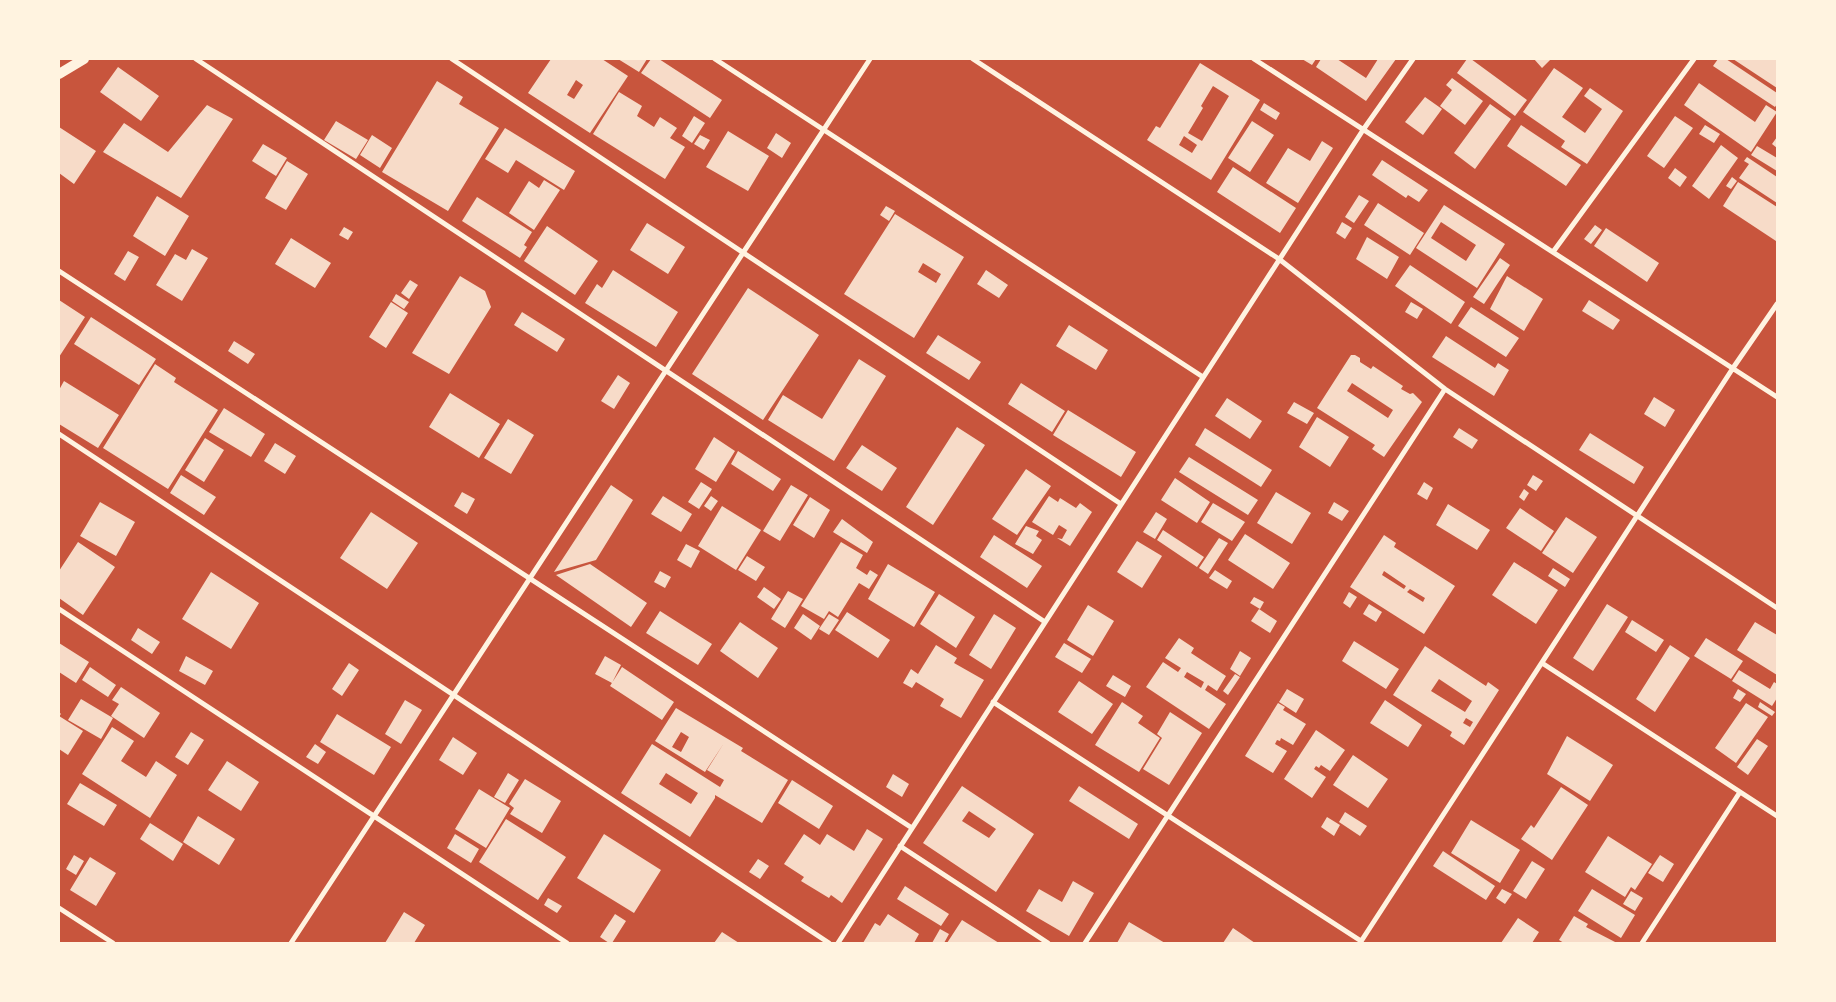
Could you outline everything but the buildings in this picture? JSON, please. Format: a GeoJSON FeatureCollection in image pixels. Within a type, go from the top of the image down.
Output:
{"type":"FeatureCollection","features":[{"type":"Feature","properties":{"kind":"main road"},"geometry":{"type":"LineString","coordinates":[[59,74],[84,59]]}},
{"type":"Feature","properties":{"kind":"street"},"geometry":{"type":"LineString","coordinates":[[196,59],[1045,622]]}},
{"type":"Feature","properties":{"kind":"street"},"geometry":{"type":"LineString","coordinates":[[452,59],[1121,504]]}},
{"type":"Feature","properties":{"kind":"street"},"geometry":{"type":"LineString","coordinates":[[715,59],[1203,377]]}},
{"type":"Feature","properties":{"kind":"street"},"geometry":{"type":"LineString","coordinates":[[291,943],[870,59]]}},
{"type":"Feature","properties":{"kind":"street"},"geometry":{"type":"LineString","coordinates":[[973,59],[1279,259],[1445,389],[1777,608]]}},
{"type":"Feature","properties":{"kind":"street"},"geometry":{"type":"LineString","coordinates":[[1254,59],[1777,398]]}},
{"type":"Feature","properties":{"kind":"street"},"geometry":{"type":"LineString","coordinates":[[838,943],[1279,259],[1363,130],[1413,59]]}},
{"type":"Feature","properties":{"kind":"street"},"geometry":{"type":"LineString","coordinates":[[1553,252],[1694,59]]}},
{"type":"Feature","properties":{"kind":"street"},"geometry":{"type":"LineString","coordinates":[[59,271],[912,828]]}},
{"type":"Feature","properties":{"kind":"street"},"geometry":{"type":"LineString","coordinates":[[993,702],[1360,942],[1733,368],[1777,304]]}},
{"type":"Feature","properties":{"kind":"street"},"geometry":{"type":"LineString","coordinates":[[1085,943],[1445,389]]}},
{"type":"Feature","properties":{"kind":"street"},"geometry":{"type":"LineString","coordinates":[[59,434],[829,943]]}},
{"type":"Feature","properties":{"kind":"street"},"geometry":{"type":"LineString","coordinates":[[59,609],[567,943]]}},
{"type":"Feature","properties":{"kind":"street"},"geometry":{"type":"LineString","coordinates":[[1542,663],[1777,816]]}},
{"type":"Feature","properties":{"kind":"street"},"geometry":{"type":"LineString","coordinates":[[1642,943],[1740,792]]}},
{"type":"Feature","properties":{"kind":"street"},"geometry":{"type":"LineString","coordinates":[[900,846],[1045,942]]}},
{"type":"Feature","properties":{"kind":"street"},"geometry":{"type":"LineString","coordinates":[[59,908],[113,943]]}}]}
